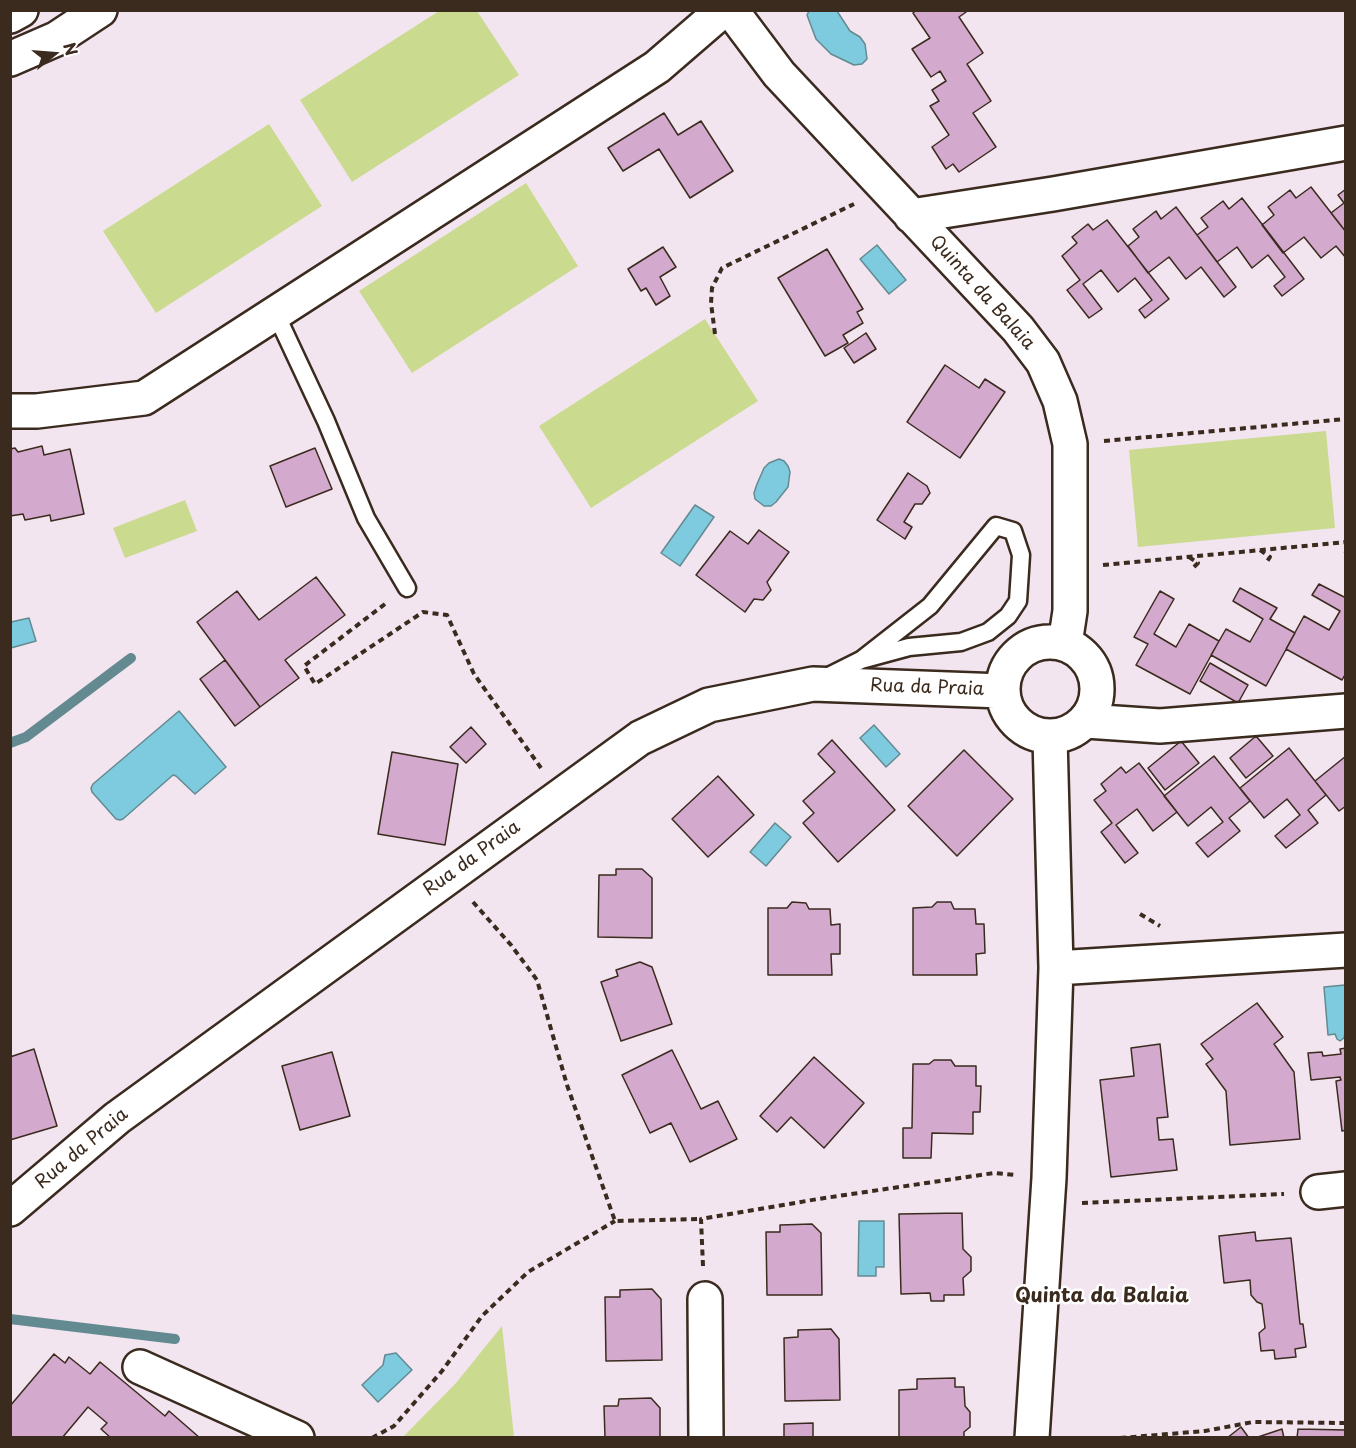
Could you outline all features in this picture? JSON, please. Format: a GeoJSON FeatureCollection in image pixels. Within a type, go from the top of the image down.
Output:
{"type":"FeatureCollection","features":[{"type":"Feature","properties":{"kind":"street"},"geometry":{"type":"LineString","coordinates":[[10,16],[21,10]]}},
{"type":"Feature","properties":{"kind":"street"},"geometry":{"type":"LineString","coordinates":[[10,59],[57,39],[100,10]]}},
{"type":"Feature","properties":{"kind":"street"},"geometry":{"type":"LineString","coordinates":[[10,411],[37,411],[144,398],[657,67],[723,10]]}},
{"type":"Feature","properties":{"kind":"street","name":"Quinta da Balaia"},"geometry":{"type":"LineString","coordinates":[[731,10],[779,74],[1018,329],[1042,362],[1060,400],[1070,444],[1070,610],[1065,644]]}},
{"type":"Feature","properties":{"kind":"street"},"geometry":{"type":"LineString","coordinates":[[911,216],[1053,194],[1346,143]]}},
{"type":"Feature","properties":{"kind":"street"},"geometry":{"type":"LineString","coordinates":[[1049,641],[1065,644],[1078,651],[1089,662],[1095,677],[1097,692],[1094,707],[1086,721],[1075,730],[1050,737],[1035,735],[1012,718],[1005,705],[1002,691],[1004,676],[1010,662],[1021,651],[1034,644],[1049,641]]}},
{"type":"Feature","properties":{"kind":"street","name":"Rua da Praia"},"geometry":{"type":"LineString","coordinates":[[10,1209],[117,1118],[640,738],[710,705],[813,684],[1002,691]]}},
{"type":"Feature","properties":{"kind":"street"},"geometry":{"type":"LineString","coordinates":[[1086,721],[1160,726],[1346,711]]}},
{"type":"Feature","properties":{"kind":"street"},"geometry":{"type":"LineString","coordinates":[[1032,1437],[1048,1191],[1056,968],[1050,737]]}},
{"type":"Feature","properties":{"kind":"street"},"geometry":{"type":"LineString","coordinates":[[1056,968],[1346,950]]}},
{"type":"Feature","properties":{"kind":"street"},"geometry":{"type":"LineString","coordinates":[[705,1299],[705,1437]]}},
{"type":"Feature","properties":{"kind":"street"},"geometry":{"type":"LineString","coordinates":[[140,1367],[297,1437]]}},
{"type":"Feature","properties":{"kind":"lane"},"geometry":{"type":"LineString","coordinates":[[275,312],[326,421],[366,518],[407,588]]}},
{"type":"Feature","properties":{"kind":"lane"},"geometry":{"type":"LineString","coordinates":[[813,684],[861,660],[909,647],[961,642],[988,632],[1008,616],[1018,601],[1021,555],[1013,531],[996,526],[930,606],[861,660]]}},
{"type":"Feature","properties":{"kind":"path"},"geometry":{"type":"LineString","coordinates":[[715,333],[711,303],[712,288],[722,268],[886,189]]}},
{"type":"Feature","properties":{"kind":"path"},"geometry":{"type":"LineString","coordinates":[[1070,444],[1346,419]]}},
{"type":"Feature","properties":{"kind":"path"},"geometry":{"type":"LineString","coordinates":[[1070,568],[1340,543],[1346,545]]}},
{"type":"Feature","properties":{"kind":"path"},"geometry":{"type":"LineString","coordinates":[[1260,550],[1270,557],[1266,562]]}},
{"type":"Feature","properties":{"kind":"path"},"geometry":{"type":"LineString","coordinates":[[1187,556],[1198,563],[1193,568]]}},
{"type":"Feature","properties":{"kind":"path"},"geometry":{"type":"LineString","coordinates":[[407,588],[304,666],[315,684],[423,612],[447,615],[474,674],[561,795]]}},
{"type":"Feature","properties":{"kind":"path"},"geometry":{"type":"LineString","coordinates":[[450,875],[511,945],[537,980],[567,1085],[615,1221]]}},
{"type":"Feature","properties":{"kind":"path"},"geometry":{"type":"LineString","coordinates":[[372,1437],[394,1426],[442,1371],[482,1316],[528,1272],[615,1221],[701,1219],[994,1173],[1048,1191],[1332,1191]]}},
{"type":"Feature","properties":{"kind":"path"},"geometry":{"type":"LineString","coordinates":[[701,1219],[705,1299]]}},
{"type":"Feature","properties":{"kind":"path"},"geometry":{"type":"LineString","coordinates":[[1120,1437],[1205,1431],[1253,1422],[1346,1423]]}},
{"type":"Feature","properties":{"kind":"path"},"geometry":{"type":"LineString","coordinates":[[1200,1437],[1205,1431]]}},
{"type":"Feature","properties":{"kind":"green space"},"geometry":{"type":"Polygon","coordinates":[[[439,11],[477,11],[519,75],[352,182],[300,100],[439,11]]]}},
{"type":"Feature","properties":{"kind":"green space"},"geometry":{"type":"Polygon","coordinates":[[[269,124],[322,206],[156,313],[103,231],[269,124]]]}},
{"type":"Feature","properties":{"kind":"green space"},"geometry":{"type":"Polygon","coordinates":[[[526,183],[578,266],[412,373],[359,291],[526,183]]]}},
{"type":"Feature","properties":{"kind":"green space"},"geometry":{"type":"Polygon","coordinates":[[[705,319],[758,401],[591,508],[539,426],[705,319]]]}},
{"type":"Feature","properties":{"kind":"green space"},"geometry":{"type":"Polygon","coordinates":[[[1326,431],[1335,528],[1138,547],[1129,450],[1326,431]]]}},
{"type":"Feature","properties":{"kind":"green space"},"geometry":{"type":"Polygon","coordinates":[[[185,500],[197,531],[125,558],[113,528],[185,500]]]}},
{"type":"Feature","properties":{"kind":"green space"},"geometry":{"type":"Polygon","coordinates":[[[502,1326],[514,1437],[403,1437],[456,1383],[502,1326]]]}},
{"type":"Feature","properties":{"kind":"water"},"geometry":{"type":"Polygon","coordinates":[[[809,11],[837,11],[850,31],[860,37],[865,44],[867,59],[862,64],[854,65],[831,54],[816,39],[807,15],[809,11]]]}},
{"type":"Feature","properties":{"kind":"water"},"geometry":{"type":"Polygon","coordinates":[[[877,245],[906,280],[889,294],[860,259],[877,245]]]}},
{"type":"Feature","properties":{"kind":"water"},"geometry":{"type":"Polygon","coordinates":[[[779,459],[784,461],[790,472],[788,487],[771,506],[764,506],[755,499],[754,493],[764,468],[779,459]]]}},
{"type":"Feature","properties":{"kind":"water"},"geometry":{"type":"Polygon","coordinates":[[[695,505],[714,517],[680,566],[661,553],[695,505]]]}},
{"type":"Feature","properties":{"kind":"water"},"geometry":{"type":"Polygon","coordinates":[[[29,618],[36,641],[11,648],[11,622],[29,618]]]}},
{"type":"Feature","properties":{"kind":"water"},"geometry":{"type":"Polygon","coordinates":[[[179,711],[226,767],[195,794],[173,775],[123,819],[116,819],[92,792],[93,784],[179,711]]]}},
{"type":"Feature","properties":{"kind":"water"},"geometry":{"type":"Polygon","coordinates":[[[874,725],[900,754],[886,767],[860,738],[874,725]]]}},
{"type":"Feature","properties":{"kind":"water"},"geometry":{"type":"Polygon","coordinates":[[[775,823],[791,837],[766,866],[750,852],[775,823]]]}},
{"type":"Feature","properties":{"kind":"water"},"geometry":{"type":"Polygon","coordinates":[[[1345,985],[1345,1033],[1344,1038],[1340,1041],[1335,1034],[1328,1035],[1324,987],[1345,985]]]}},
{"type":"Feature","properties":{"kind":"water"},"geometry":{"type":"Polygon","coordinates":[[[859,1221],[884,1221],[884,1267],[876,1267],[876,1276],[858,1276],[859,1221]]]}},
{"type":"Feature","properties":{"kind":"water"},"geometry":{"type":"Polygon","coordinates":[[[396,1353],[412,1370],[378,1402],[362,1385],[383,1365],[385,1355],[396,1353]]]}},
{"type":"Feature","properties":{"kind":"building"},"geometry":{"type":"Polygon","coordinates":[[[916,10],[969,10],[959,17],[983,53],[967,64],[991,101],[973,113],[996,147],[959,172],[953,164],[946,169],[932,147],[949,135],[930,106],[939,101],[932,90],[946,81],[940,71],[931,77],[912,49],[930,38],[913,13],[916,10]]]}},
{"type":"Feature","properties":{"kind":"building"},"geometry":{"type":"Polygon","coordinates":[[[664,113],[678,135],[701,121],[733,171],[690,198],[659,149],[623,171],[608,148],[664,113]]]}},
{"type":"Feature","properties":{"kind":"building"},"geometry":{"type":"Polygon","coordinates":[[[1311,187],[1346,232],[1346,258],[1336,246],[1321,258],[1304,237],[1283,253],[1262,225],[1274,215],[1268,207],[1290,190],[1296,198],[1311,187]]]}},
{"type":"Feature","properties":{"kind":"building"},"geometry":{"type":"Polygon","coordinates":[[[1346,189],[1346,232],[1331,213],[1344,203],[1338,195],[1346,189]]]}},
{"type":"Feature","properties":{"kind":"building"},"geometry":{"type":"Polygon","coordinates":[[[1242,198],[1304,279],[1282,296],[1274,286],[1285,277],[1268,255],[1252,268],[1237,247],[1217,262],[1197,235],[1208,227],[1201,218],[1223,201],[1229,209],[1242,198]]]}},
{"type":"Feature","properties":{"kind":"building"},"geometry":{"type":"Polygon","coordinates":[[[1176,207],[1236,287],[1224,297],[1201,267],[1186,279],[1169,257],[1148,273],[1128,246],[1139,237],[1133,229],[1156,211],[1161,219],[1176,207]]]}},
{"type":"Feature","properties":{"kind":"building"},"geometry":{"type":"Polygon","coordinates":[[[1107,220],[1169,299],[1145,318],[1139,310],[1152,300],[1135,278],[1118,292],[1101,270],[1083,284],[1102,309],[1089,318],[1067,290],[1080,280],[1062,256],[1077,243],[1072,237],[1088,224],[1093,230],[1107,220]]]}},
{"type":"Feature","properties":{"kind":"building"},"geometry":{"type":"Polygon","coordinates":[[[663,247],[676,267],[660,277],[670,296],[656,305],[646,288],[641,291],[628,269],[663,247]]]}},
{"type":"Feature","properties":{"kind":"building"},"geometry":{"type":"Polygon","coordinates":[[[827,249],[863,309],[857,312],[863,323],[843,335],[848,343],[825,356],[778,278],[827,249]]]}},
{"type":"Feature","properties":{"kind":"building"},"geometry":{"type":"Polygon","coordinates":[[[866,333],[876,349],[854,363],[844,348],[866,333]]]}},
{"type":"Feature","properties":{"kind":"building"},"geometry":{"type":"Polygon","coordinates":[[[945,365],[979,388],[985,379],[1005,392],[960,458],[907,422],[945,365]]]}},
{"type":"Feature","properties":{"kind":"building"},"geometry":{"type":"Polygon","coordinates":[[[42,446],[44,455],[70,449],[84,514],[51,521],[50,515],[25,520],[23,514],[10,516],[10,449],[15,448],[18,452],[42,446]]]}},
{"type":"Feature","properties":{"kind":"building"},"geometry":{"type":"Polygon","coordinates":[[[315,448],[332,489],[286,507],[270,466],[315,448]]]}},
{"type":"Feature","properties":{"kind":"building"},"geometry":{"type":"Polygon","coordinates":[[[908,473],[927,486],[930,493],[922,504],[915,504],[904,522],[912,527],[905,539],[877,520],[908,473]]]}},
{"type":"Feature","properties":{"kind":"building"},"geometry":{"type":"Polygon","coordinates":[[[759,530],[789,552],[767,582],[771,590],[763,600],[754,599],[745,612],[696,575],[730,531],[748,544],[759,530]]]}},
{"type":"Feature","properties":{"kind":"building"},"geometry":{"type":"Polygon","coordinates":[[[316,577],[345,615],[285,660],[299,678],[260,707],[197,622],[237,591],[259,620],[316,577]]]}},
{"type":"Feature","properties":{"kind":"building"},"geometry":{"type":"Polygon","coordinates":[[[1319,584],[1346,598],[1346,673],[1342,680],[1286,649],[1304,616],[1329,630],[1340,611],[1312,595],[1319,584]]]}},
{"type":"Feature","properties":{"kind":"building"},"geometry":{"type":"Polygon","coordinates":[[[1240,588],[1277,608],[1270,619],[1295,633],[1266,686],[1211,655],[1226,629],[1250,642],[1263,619],[1233,601],[1240,588]]]}},
{"type":"Feature","properties":{"kind":"building"},"geometry":{"type":"Polygon","coordinates":[[[1160,591],[1174,599],[1154,634],[1176,647],[1189,624],[1219,641],[1190,694],[1136,665],[1148,644],[1134,637],[1160,591]]]}},
{"type":"Feature","properties":{"kind":"building"},"geometry":{"type":"Polygon","coordinates":[[[225,660],[260,707],[235,726],[200,679],[225,660]]]}},
{"type":"Feature","properties":{"kind":"building"},"geometry":{"type":"Polygon","coordinates":[[[1210,663],[1248,685],[1238,703],[1200,681],[1210,663]]]}},
{"type":"Feature","properties":{"kind":"building"},"geometry":{"type":"Polygon","coordinates":[[[471,727],[486,744],[466,763],[450,747],[471,727]]]}},
{"type":"Feature","properties":{"kind":"building"},"geometry":{"type":"Polygon","coordinates":[[[1256,736],[1273,756],[1246,778],[1230,758],[1256,736]]]}},
{"type":"Feature","properties":{"kind":"building"},"geometry":{"type":"Polygon","coordinates":[[[832,740],[895,810],[838,862],[803,823],[814,813],[803,801],[835,772],[818,754],[832,740]]]}},
{"type":"Feature","properties":{"kind":"building"},"geometry":{"type":"Polygon","coordinates":[[[1181,741],[1199,763],[1165,790],[1148,768],[1181,741]]]}},
{"type":"Feature","properties":{"kind":"building"},"geometry":{"type":"Polygon","coordinates":[[[1289,748],[1326,795],[1308,810],[1318,823],[1286,848],[1275,836],[1300,815],[1287,799],[1264,818],[1240,788],[1289,748]]]}},
{"type":"Feature","properties":{"kind":"building"},"geometry":{"type":"Polygon","coordinates":[[[964,750],[1013,799],[957,856],[908,806],[964,750]]]}},
{"type":"Feature","properties":{"kind":"building"},"geometry":{"type":"Polygon","coordinates":[[[392,752],[458,764],[445,845],[378,834],[392,752]]]}},
{"type":"Feature","properties":{"kind":"building"},"geometry":{"type":"Polygon","coordinates":[[[1214,756],[1250,801],[1229,818],[1240,831],[1208,857],[1196,843],[1223,822],[1211,807],[1188,826],[1164,796],[1214,756]]]}},
{"type":"Feature","properties":{"kind":"building"},"geometry":{"type":"Polygon","coordinates":[[[1346,756],[1346,806],[1339,811],[1315,781],[1346,756]]]}},
{"type":"Feature","properties":{"kind":"building"},"geometry":{"type":"Polygon","coordinates":[[[1139,763],[1177,812],[1153,831],[1137,809],[1116,825],[1138,853],[1125,863],[1101,832],[1112,823],[1094,800],[1106,791],[1101,784],[1121,767],[1126,773],[1139,763]]]}},
{"type":"Feature","properties":{"kind":"building"},"geometry":{"type":"Polygon","coordinates":[[[718,776],[754,815],[708,857],[672,819],[718,776]]]}},
{"type":"Feature","properties":{"kind":"building"},"geometry":{"type":"Polygon","coordinates":[[[616,869],[642,869],[652,878],[652,938],[598,937],[599,875],[616,875],[616,869]]]}},
{"type":"Feature","properties":{"kind":"building"},"geometry":{"type":"Polygon","coordinates":[[[792,902],[806,903],[809,909],[830,909],[831,925],[840,924],[840,954],[831,954],[832,975],[768,975],[768,908],[787,908],[792,902]]]}},
{"type":"Feature","properties":{"kind":"building"},"geometry":{"type":"Polygon","coordinates":[[[937,902],[951,902],[954,909],[975,909],[976,924],[984,924],[985,953],[976,954],[977,975],[913,975],[913,908],[932,907],[937,902]]]}},
{"type":"Feature","properties":{"kind":"building"},"geometry":{"type":"Polygon","coordinates":[[[640,962],[652,967],[672,1024],[621,1041],[601,982],[618,976],[616,970],[640,962]]]}},
{"type":"Feature","properties":{"kind":"building"},"geometry":{"type":"Polygon","coordinates":[[[1257,1003],[1283,1037],[1274,1044],[1294,1072],[1300,1139],[1230,1145],[1226,1091],[1206,1064],[1213,1059],[1201,1044],[1257,1003]]]}},
{"type":"Feature","properties":{"kind":"building"},"geometry":{"type":"Polygon","coordinates":[[[1160,1044],[1168,1117],[1157,1118],[1159,1140],[1173,1139],[1177,1170],[1111,1177],[1100,1080],[1134,1076],[1131,1048],[1160,1044]]]}},
{"type":"Feature","properties":{"kind":"building"},"geometry":{"type":"Polygon","coordinates":[[[1346,1048],[1346,1130],[1342,1131],[1336,1081],[1341,1080],[1340,1077],[1311,1080],[1308,1053],[1322,1052],[1323,1056],[1341,1054],[1340,1049],[1346,1048]]]}},
{"type":"Feature","properties":{"kind":"building"},"geometry":{"type":"Polygon","coordinates":[[[34,1049],[57,1126],[10,1140],[10,1057],[34,1049]]]}},
{"type":"Feature","properties":{"kind":"building"},"geometry":{"type":"Polygon","coordinates":[[[672,1050],[701,1109],[718,1101],[737,1139],[690,1162],[671,1123],[650,1133],[622,1075],[672,1050]]]}},
{"type":"Feature","properties":{"kind":"building"},"geometry":{"type":"Polygon","coordinates":[[[332,1052],[350,1116],[300,1130],[282,1066],[332,1052]]]}},
{"type":"Feature","properties":{"kind":"building"},"geometry":{"type":"Polygon","coordinates":[[[814,1057],[864,1103],[824,1148],[791,1117],[777,1132],[760,1116],[814,1057]]]}},
{"type":"Feature","properties":{"kind":"building"},"geometry":{"type":"Polygon","coordinates":[[[934,1060],[951,1060],[955,1066],[976,1066],[976,1086],[981,1086],[980,1112],[973,1112],[973,1134],[932,1133],[931,1158],[903,1158],[903,1128],[912,1128],[913,1064],[929,1064],[934,1060]]]}},
{"type":"Feature","properties":{"kind":"building"},"geometry":{"type":"Polygon","coordinates":[[[962,1213],[963,1249],[971,1257],[971,1271],[963,1278],[964,1295],[944,1295],[944,1301],[931,1301],[930,1293],[901,1294],[899,1214],[962,1213]]]}},
{"type":"Feature","properties":{"kind":"building"},"geometry":{"type":"Polygon","coordinates":[[[812,1224],[821,1233],[822,1295],[767,1295],[766,1232],[780,1232],[780,1225],[812,1224]]]}},
{"type":"Feature","properties":{"kind":"building"},"geometry":{"type":"Polygon","coordinates":[[[1255,1232],[1256,1241],[1291,1238],[1300,1324],[1303,1324],[1306,1347],[1295,1349],[1296,1357],[1275,1359],[1274,1350],[1261,1351],[1259,1333],[1265,1328],[1262,1304],[1251,1295],[1250,1280],[1224,1283],[1219,1236],[1255,1232]]]}},
{"type":"Feature","properties":{"kind":"building"},"geometry":{"type":"Polygon","coordinates":[[[652,1289],[661,1299],[662,1360],[606,1361],[605,1297],[620,1297],[620,1290],[652,1289]]]}},
{"type":"Feature","properties":{"kind":"building"},"geometry":{"type":"Polygon","coordinates":[[[831,1329],[839,1339],[840,1400],[785,1401],[784,1338],[798,1337],[798,1330],[831,1329]]]}},
{"type":"Feature","properties":{"kind":"building"},"geometry":{"type":"Polygon","coordinates":[[[54,1354],[65,1363],[69,1357],[90,1374],[100,1362],[165,1416],[169,1411],[200,1438],[111,1438],[101,1429],[107,1423],[88,1407],[62,1438],[10,1438],[10,1406],[54,1354]]]}},
{"type":"Feature","properties":{"kind":"building"},"geometry":{"type":"Polygon","coordinates":[[[955,1378],[955,1387],[964,1387],[965,1406],[970,1412],[970,1427],[964,1432],[964,1438],[899,1438],[899,1390],[917,1389],[917,1379],[955,1378]]]}},
{"type":"Feature","properties":{"kind":"building"},"geometry":{"type":"Polygon","coordinates":[[[651,1398],[660,1408],[660,1438],[605,1438],[604,1406],[618,1406],[619,1399],[651,1398]]]}},
{"type":"Feature","properties":{"kind":"building"},"geometry":{"type":"Polygon","coordinates":[[[813,1423],[813,1438],[784,1438],[784,1424],[813,1423]]]}},
{"type":"Feature","properties":{"kind":"building"},"geometry":{"type":"Polygon","coordinates":[[[1241,1427],[1249,1438],[1227,1438],[1241,1427]]]}},
{"type":"Feature","properties":{"kind":"building"},"geometry":{"type":"Polygon","coordinates":[[[1282,1429],[1284,1438],[1255,1438],[1282,1429]]]}},
{"type":"Feature","properties":{"kind":"building"},"geometry":{"type":"Polygon","coordinates":[[[1298,1429],[1346,1430],[1346,1438],[1297,1438],[1298,1429]]]}},
{"type":"Feature","properties":{"kind":"waterway"},"geometry":{"type":"LineString","coordinates":[[10,743],[26,737],[131,658]]}},
{"type":"Feature","properties":{"kind":"waterway"},"geometry":{"type":"LineString","coordinates":[[10,1319],[175,1339]]}},
{"type":"Feature","properties":{"kind":"district","name":"Quinta da Balaia"},"geometry":{"type":"Point","coordinates":[1102,1296]}}]}
